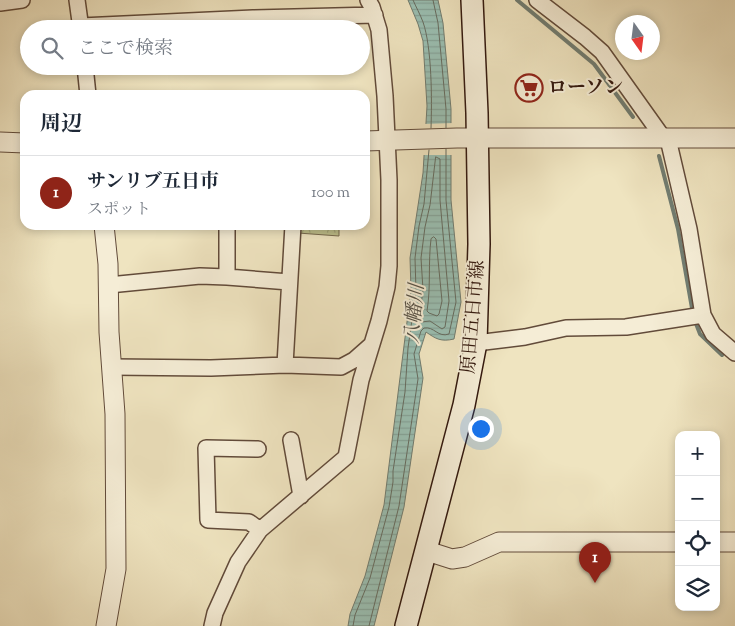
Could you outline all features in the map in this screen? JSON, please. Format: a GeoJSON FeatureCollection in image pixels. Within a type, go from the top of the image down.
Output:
{"type":"FeatureCollection","features":[{"type":"Feature","properties":{"kind":"main road","name":"原田五日市線"},"geometry":{"type":"LineString","coordinates":[[406,626],[464,405],[476,343],[480,244],[468,139],[472,0]]}},
{"type":"Feature","properties":{"kind":"street"},"geometry":{"type":"LineString","coordinates":[[0,3],[22,0]]}},
{"type":"Feature","properties":{"kind":"street"},"geometry":{"type":"LineString","coordinates":[[77,0],[80,20]]}},
{"type":"Feature","properties":{"kind":"street"},"geometry":{"type":"LineString","coordinates":[[212,626],[215,613],[238,562],[260,530],[346,457],[361,380],[387,287],[389,180],[394,140],[379,30],[368,0]]}},
{"type":"Feature","properties":{"kind":"street"},"geometry":{"type":"LineString","coordinates":[[537,0],[602,52],[666,139],[689,229],[696,316],[713,334],[735,352]]}},
{"type":"Feature","properties":{"kind":"street"},"geometry":{"type":"LineString","coordinates":[[211,20],[375,15]]}},
{"type":"Feature","properties":{"kind":"street"},"geometry":{"type":"LineString","coordinates":[[86,75],[87,90]]}},
{"type":"Feature","properties":{"kind":"street"},"geometry":{"type":"LineString","coordinates":[[370,141],[735,138]]}},
{"type":"Feature","properties":{"kind":"street"},"geometry":{"type":"LineString","coordinates":[[0,142],[20,143]]}},
{"type":"Feature","properties":{"kind":"street"},"geometry":{"type":"LineString","coordinates":[[104,230],[115,414],[116,569],[106,626]]}},
{"type":"Feature","properties":{"kind":"street"},"geometry":{"type":"LineString","coordinates":[[227,277],[228,230]]}},
{"type":"Feature","properties":{"kind":"street"},"geometry":{"type":"LineString","coordinates":[[285,365],[293,230]]}},
{"type":"Feature","properties":{"kind":"street"},"geometry":{"type":"LineString","coordinates":[[109,285],[200,276],[289,282]]}},
{"type":"Feature","properties":{"kind":"street"},"geometry":{"type":"LineString","coordinates":[[476,343],[524,337],[566,328],[626,327],[696,316]]}},
{"type":"Feature","properties":{"kind":"street"},"geometry":{"type":"LineString","coordinates":[[112,367],[211,368],[285,365],[341,367],[354,360],[371,345]]}},
{"type":"Feature","properties":{"kind":"street"},"geometry":{"type":"LineString","coordinates":[[291,440],[301,496]]}},
{"type":"Feature","properties":{"kind":"street"},"geometry":{"type":"LineString","coordinates":[[258,449],[206,448],[208,520],[249,522],[260,530]]}},
{"type":"Feature","properties":{"kind":"street"},"geometry":{"type":"LineString","coordinates":[[427,551],[452,559],[465,557],[499,542],[675,542]]}},
{"type":"Feature","properties":{"kind":"street"},"geometry":{"type":"LineString","coordinates":[[720,542],[735,542]]}},
{"type":"Feature","properties":{"kind":"green space"},"geometry":{"type":"Polygon","coordinates":[[[298,230],[339,230],[339,236],[298,233],[298,230]]]}},
{"type":"Feature","properties":{"kind":"water","name":"八幡川"},"geometry":{"type":"Polygon","coordinates":[[[408,0],[438,0],[443,23],[451,109],[451,200],[461,302],[454,339],[439,339],[426,332],[419,354],[423,378],[404,507],[374,626],[348,626],[350,614],[365,576],[384,505],[411,290],[410,258],[423,173],[427,106],[423,41],[408,0]]]}},
{"type":"Feature","properties":{"kind":"pier"},"geometry":{"type":"Polygon","coordinates":[[[454,123],[454,155],[421,155],[423,124],[454,123]]]}},
{"type":"Feature","properties":{"kind":"waterway"},"geometry":{"type":"LineString","coordinates":[[517,0],[594,64],[633,117]]}},
{"type":"Feature","properties":{"kind":"waterway"},"geometry":{"type":"LineString","coordinates":[[659,156],[678,229],[693,314]]}},
{"type":"Feature","properties":{"kind":"waterway"},"geometry":{"type":"LineString","coordinates":[[695,321],[700,334],[722,355]]}},
{"type":"Feature","properties":{"kind":"place","name":"ローソン"},"geometry":{"type":"Point","coordinates":[529,88]}},
{"type":"Feature","properties":{"kind":"place","name":"サンリブ五日市"},"geometry":{"type":"Point","coordinates":[595,583]}}]}
